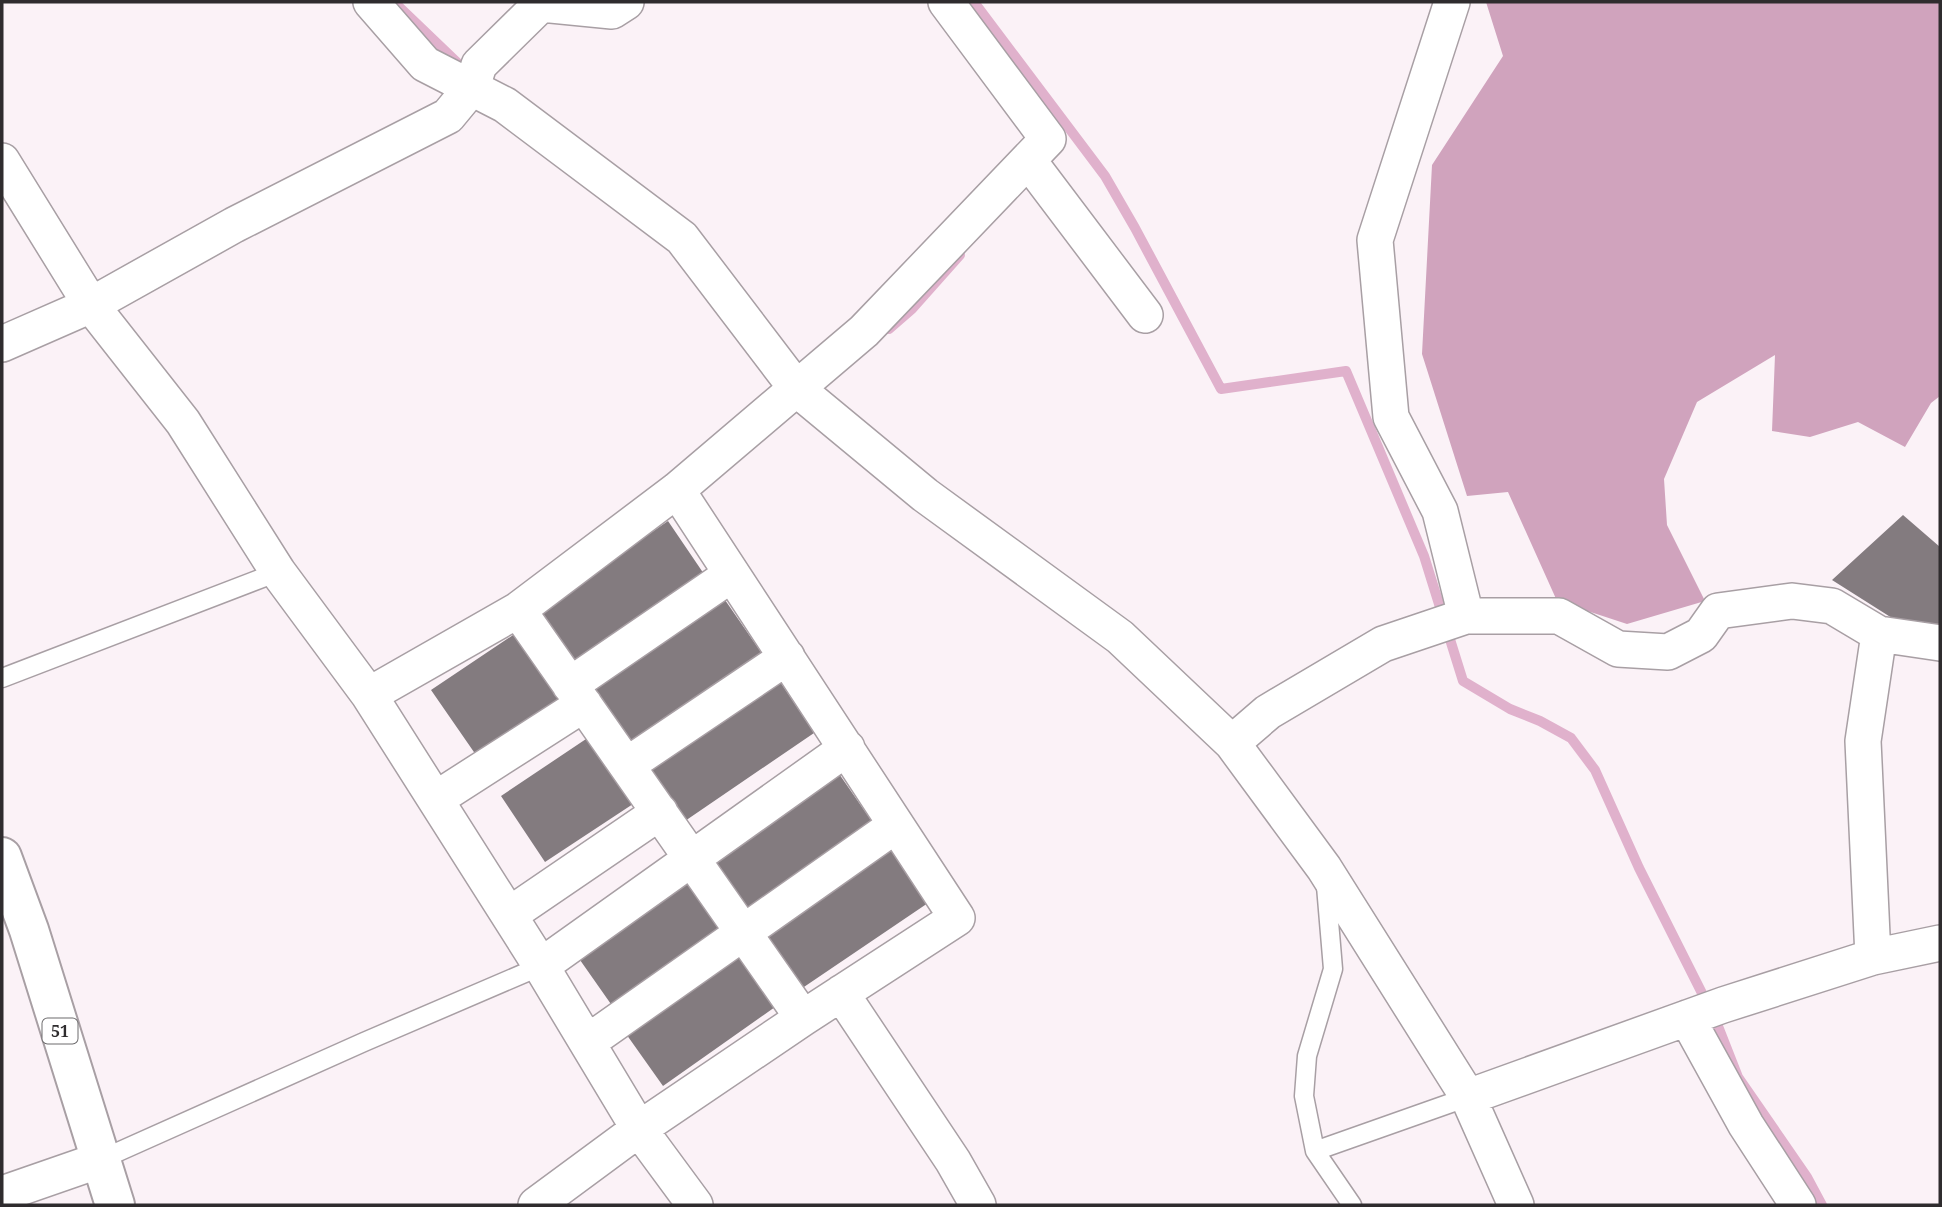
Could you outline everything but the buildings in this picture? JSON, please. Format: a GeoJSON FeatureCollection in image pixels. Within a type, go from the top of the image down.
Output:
{"type":"FeatureCollection","features":[{"type":"Feature","properties":{"kind":"main road","name":"51"},"geometry":{"type":"LineString","coordinates":[[2,857],[29,930],[115,1205]]}},
{"type":"Feature","properties":{"kind":"street"},"geometry":{"type":"LineString","coordinates":[[371,2],[425,64],[505,105],[682,238],[796,389],[925,495],[1120,637],[1232,743],[1324,868],[1468,1097],[1516,1205]]}},
{"type":"Feature","properties":{"kind":"street"},"geometry":{"type":"LineString","coordinates":[[2,344],[91,305],[234,225],[448,116],[472,87],[479,65],[541,4],[612,11],[626,2]]}},
{"type":"Feature","properties":{"kind":"street"},"geometry":{"type":"LineString","coordinates":[[369,695],[518,610],[677,490],[864,331],[1048,138],[946,2]]}},
{"type":"Feature","properties":{"kind":"street"},"geometry":{"type":"LineString","coordinates":[[1452,2],[1375,240],[1391,418],[1440,511],[1466,616]]}},
{"type":"Feature","properties":{"kind":"street"},"geometry":{"type":"LineString","coordinates":[[1028,160],[1144,315]]}},
{"type":"Feature","properties":{"kind":"street"},"geometry":{"type":"LineString","coordinates":[[2,161],[91,305],[183,422],[278,572],[369,695],[509,915],[639,1129],[695,1205]]}},
{"type":"Feature","properties":{"kind":"street"},"geometry":{"type":"LineString","coordinates":[[536,1205],[639,1129],[957,918],[677,490]]}},
{"type":"Feature","properties":{"kind":"street"},"geometry":{"type":"LineString","coordinates":[[436,799],[577,695],[732,574]]}},
{"type":"Feature","properties":{"kind":"street"},"geometry":{"type":"LineString","coordinates":[[1232,743],[1268,712],[1383,644],[1466,616],[1559,616],[1618,649],[1668,652],[1701,635],[1718,611],[1792,601],[1832,606],[1879,634],[1940,643]]}},
{"type":"Feature","properties":{"kind":"street"},"geometry":{"type":"LineString","coordinates":[[518,610],[803,1018]]}},
{"type":"Feature","properties":{"kind":"street"},"geometry":{"type":"LineString","coordinates":[[1873,957],[1863,741],[1879,634]]}},
{"type":"Feature","properties":{"kind":"street"},"geometry":{"type":"LineString","coordinates":[[627,765],[787,657]]}},
{"type":"Feature","properties":{"kind":"street"},"geometry":{"type":"LineString","coordinates":[[541,967],[847,748]]}},
{"type":"Feature","properties":{"kind":"street"},"geometry":{"type":"LineString","coordinates":[[509,915],[660,812]]}},
{"type":"Feature","properties":{"kind":"street"},"geometry":{"type":"LineString","coordinates":[[588,1042],[896,825]]}},
{"type":"Feature","properties":{"kind":"street"},"geometry":{"type":"LineString","coordinates":[[1468,1097],[1703,1012],[1873,957],[1940,943]]}},
{"type":"Feature","properties":{"kind":"street"},"geometry":{"type":"LineString","coordinates":[[841,993],[953,1161],[978,1205]]}},
{"type":"Feature","properties":{"kind":"street"},"geometry":{"type":"LineString","coordinates":[[1703,1012],[1746,1125],[1798,1205]]}},
{"type":"Feature","properties":{"kind":"street"},"geometry":{"type":"LineString","coordinates":[[2,1194],[100,1160]]}},
{"type":"Feature","properties":{"kind":"lane"},"geometry":{"type":"LineString","coordinates":[[2,678],[278,572]]}},
{"type":"Feature","properties":{"kind":"lane"},"geometry":{"type":"LineString","coordinates":[[1324,868],[1333,969],[1307,1056],[1304,1096],[1315,1151],[1352,1205]]}},
{"type":"Feature","properties":{"kind":"lane"},"geometry":{"type":"LineString","coordinates":[[100,1160],[541,967]]}},
{"type":"Feature","properties":{"kind":"lane"},"geometry":{"type":"LineString","coordinates":[[1315,1151],[1468,1097]]}},
{"type":"Feature","properties":{"kind":"shaded area"},"geometry":{"type":"Polygon","coordinates":[[[1486,2],[1940,2],[1940,396],[1931,403],[1905,447],[1858,422],[1810,437],[1772,431],[1775,355],[1697,402],[1664,479],[1667,525],[1705,601],[1627,624],[1557,601],[1508,492],[1467,496],[1422,354],[1432,165],[1503,56],[1486,2]]]}},
{"type":"Feature","properties":{"kind":"waterway"},"geometry":{"type":"LineString","coordinates":[[394,2],[463,68]]}},
{"type":"Feature","properties":{"kind":"waterway"},"geometry":{"type":"LineString","coordinates":[[974,2],[1105,176],[1221,389],[1346,371],[1424,556],[1463,681],[1510,709],[1571,738],[1595,770],[1639,868],[1716,1021],[1738,1077],[1807,1177],[1822,1205]]}},
{"type":"Feature","properties":{"kind":"waterway"},"geometry":{"type":"LineString","coordinates":[[889,329],[912,309],[960,255]]}}]}
